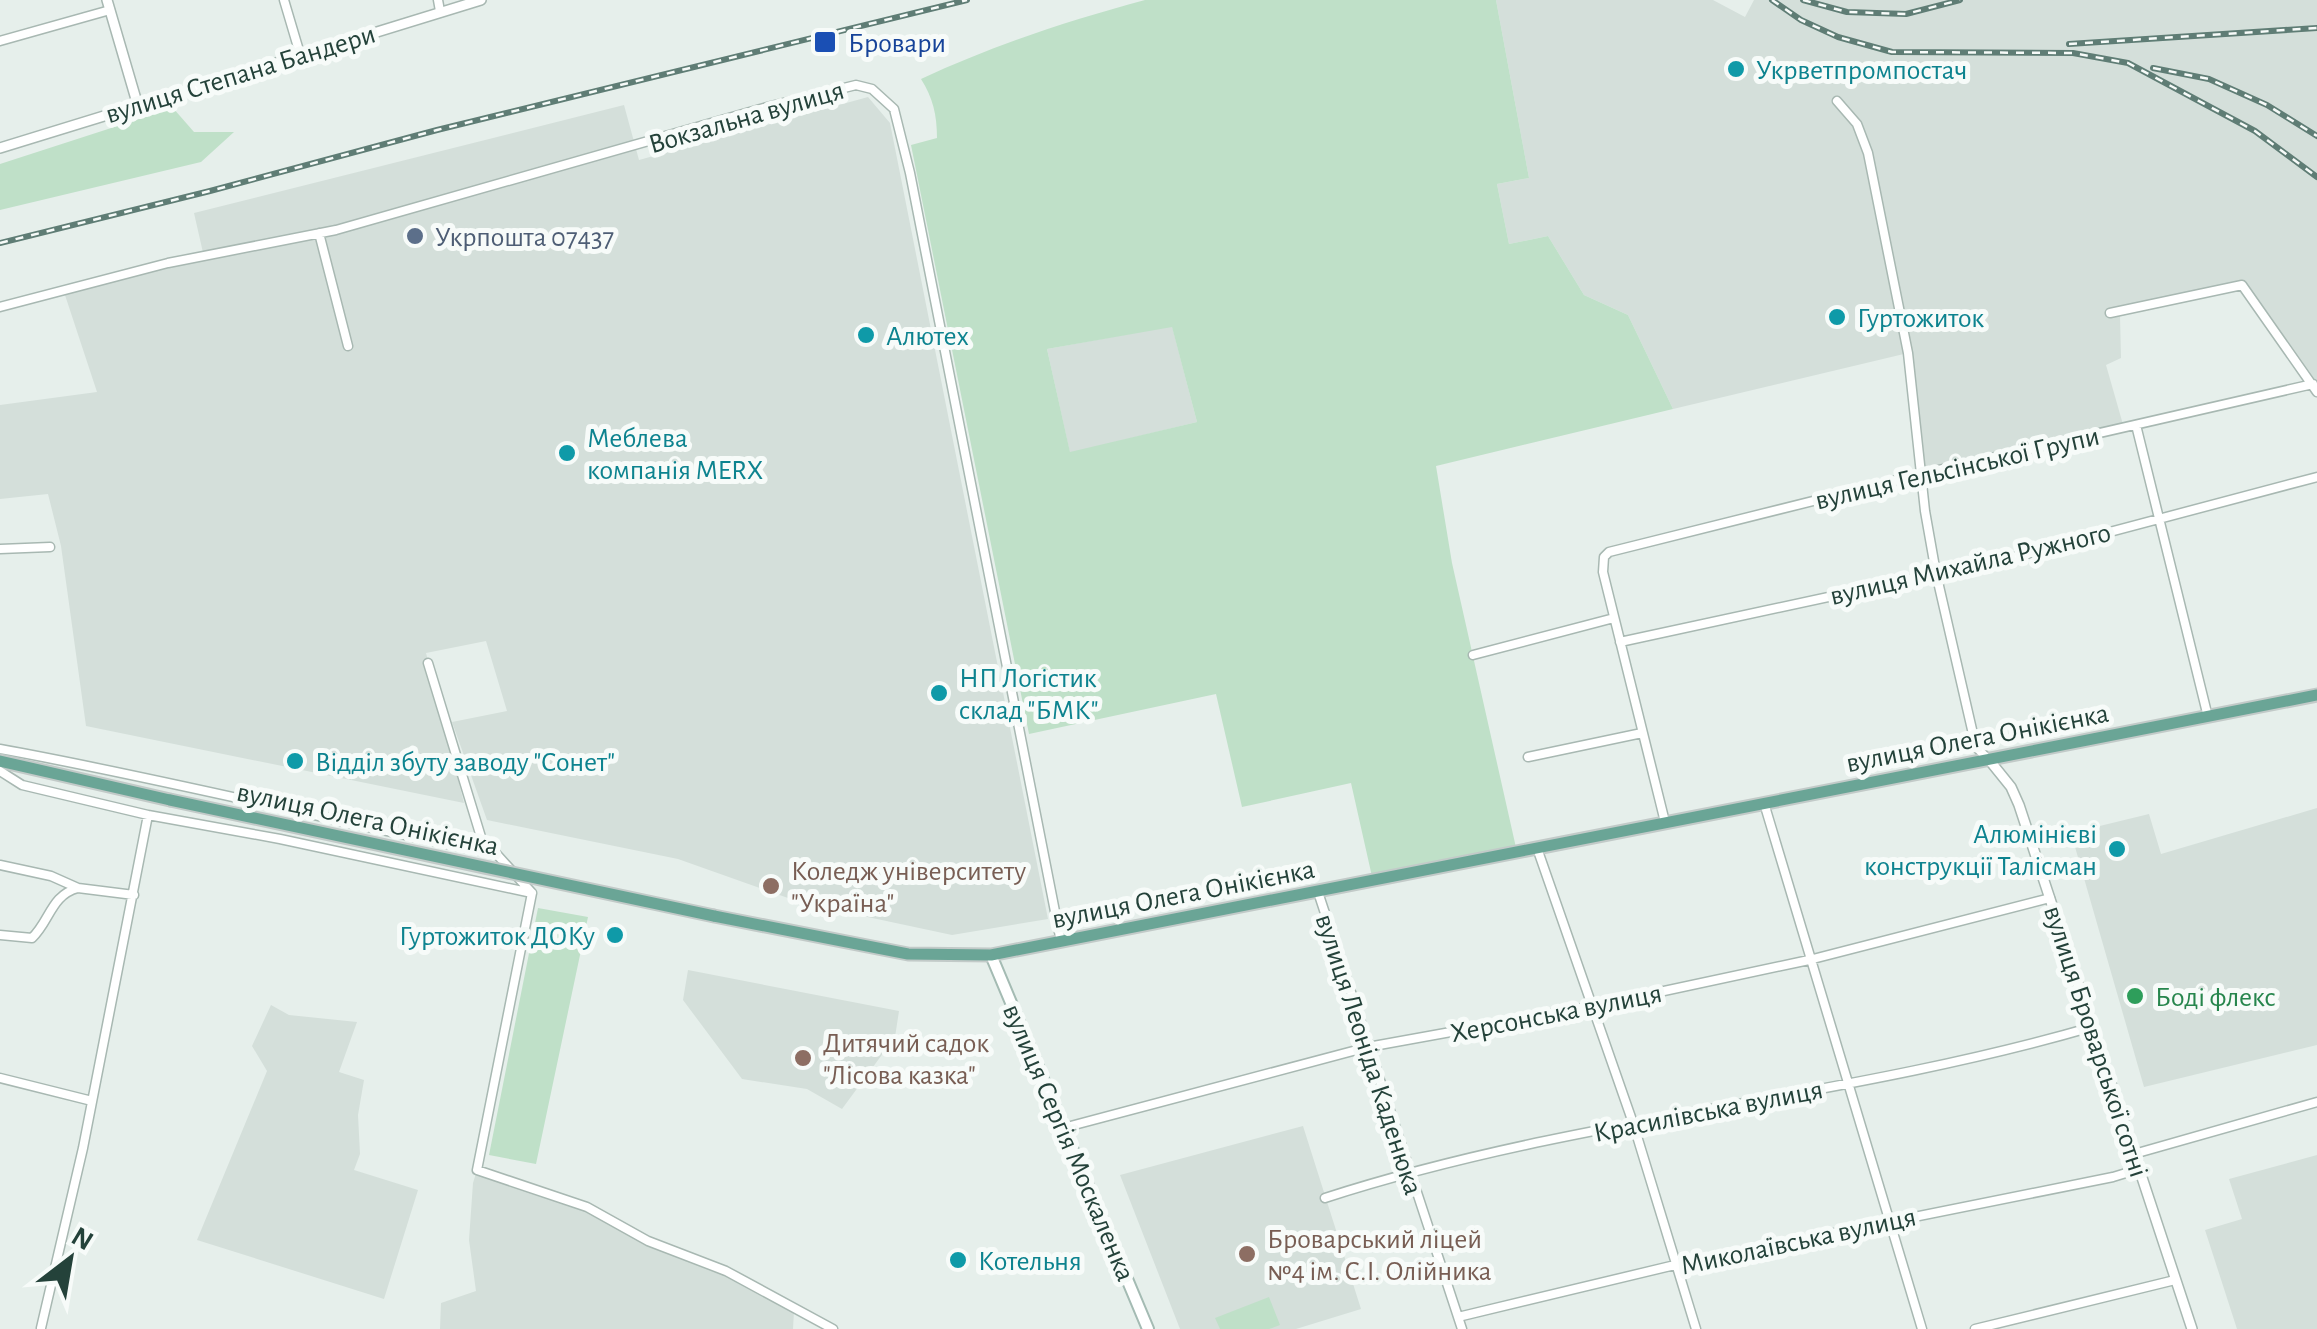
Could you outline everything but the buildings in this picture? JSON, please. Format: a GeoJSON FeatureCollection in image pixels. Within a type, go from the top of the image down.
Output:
{"type":"FeatureCollection","features":[{"type":"Feature","properties":{"kind":"main road","name":"вулиця Олега Онікієнка"},"geometry":{"type":"LineString","coordinates":[[0,762],[908,954],[991,956],[2317,695]]}},
{"type":"Feature","properties":{"kind":"main road","name":"вулиця Сергія Москаленка"},"geometry":{"type":"LineString","coordinates":[[991,956],[1148,1329]]}},
{"type":"Feature","properties":{"kind":"street"},"geometry":{"type":"LineString","coordinates":[[284,0],[300,54]]}},
{"type":"Feature","properties":{"kind":"street","name":"вулиця Степана Бандери"},"geometry":{"type":"LineString","coordinates":[[0,148],[300,54],[439,5],[482,0]]}},
{"type":"Feature","properties":{"kind":"street"},"geometry":{"type":"LineString","coordinates":[[0,41],[108,5],[138,106]]}},
{"type":"Feature","properties":{"kind":"street","name":"Вокзальна вулиця"},"geometry":{"type":"LineString","coordinates":[[0,307],[168,262],[320,233],[566,167],[771,106],[856,85],[872,89],[894,108],[910,173],[1061,942]]}},
{"type":"Feature","properties":{"kind":"street"},"geometry":{"type":"LineString","coordinates":[[1837,101],[1857,124],[1868,154],[1908,353],[1936,573],[1976,747],[1990,760]]}},
{"type":"Feature","properties":{"kind":"street"},"geometry":{"type":"LineString","coordinates":[[320,233],[348,346]]}},
{"type":"Feature","properties":{"kind":"street"},"geometry":{"type":"LineString","coordinates":[[2110,313],[2242,284],[2315,388]]}},
{"type":"Feature","properties":{"kind":"street","name":"вулиця Гельсінської Групи"},"geometry":{"type":"LineString","coordinates":[[1614,618],[1603,572],[1604,557],[1616,548],[1921,474],[2315,388]]}},
{"type":"Feature","properties":{"kind":"street"},"geometry":{"type":"LineString","coordinates":[[2136,425],[2208,717]]}},
{"type":"Feature","properties":{"kind":"street","name":"вулиця Михайла Ружного"},"geometry":{"type":"LineString","coordinates":[[1620,642],[2023,555],[2317,476]]}},
{"type":"Feature","properties":{"kind":"street"},"geometry":{"type":"LineString","coordinates":[[0,549],[50,547]]}},
{"type":"Feature","properties":{"kind":"street"},"geometry":{"type":"LineString","coordinates":[[1473,655],[1614,618],[1666,822]]}},
{"type":"Feature","properties":{"kind":"street"},"geometry":{"type":"LineString","coordinates":[[428,662],[481,836],[532,893]]}},
{"type":"Feature","properties":{"kind":"street"},"geometry":{"type":"LineString","coordinates":[[1528,756],[1642,733]]}},
{"type":"Feature","properties":{"kind":"street"},"geometry":{"type":"LineString","coordinates":[[0,749],[496,854]]}},
{"type":"Feature","properties":{"kind":"street","name":"вулиця Броварської сотні"},"geometry":{"type":"LineString","coordinates":[[1990,760],[2019,805],[2192,1329]]}},
{"type":"Feature","properties":{"kind":"street"},"geometry":{"type":"LineString","coordinates":[[0,772],[22,785],[148,815],[532,893]]}},
{"type":"Feature","properties":{"kind":"street"},"geometry":{"type":"LineString","coordinates":[[1764,803],[1922,1329]]}},
{"type":"Feature","properties":{"kind":"street"},"geometry":{"type":"LineString","coordinates":[[280,839],[286,810]]}},
{"type":"Feature","properties":{"kind":"street"},"geometry":{"type":"LineString","coordinates":[[41,1328],[92,1101],[148,815]]}},
{"type":"Feature","properties":{"kind":"street"},"geometry":{"type":"LineString","coordinates":[[1537,848],[1594,1006],[1696,1329]]}},
{"type":"Feature","properties":{"kind":"street"},"geometry":{"type":"LineString","coordinates":[[0,866],[50,876],[78,888],[134,895]]}},
{"type":"Feature","properties":{"kind":"street"},"geometry":{"type":"LineString","coordinates":[[0,934],[32,938],[50,909],[66,892],[78,888]]}},
{"type":"Feature","properties":{"kind":"street","name":"вулиця Леоніда Каденюка"},"geometry":{"type":"LineString","coordinates":[[1318,892],[1462,1329]]}},
{"type":"Feature","properties":{"kind":"street"},"geometry":{"type":"LineString","coordinates":[[532,893],[477,1170],[587,1207],[648,1241],[726,1271],[833,1329]]}},
{"type":"Feature","properties":{"kind":"street","name":"Херсонська вулиця"},"geometry":{"type":"LineString","coordinates":[[1063,1128],[1368,1047],[1594,1006],[1809,960],[2050,898]]}},
{"type":"Feature","properties":{"kind":"street","name":"Красилівська вулиця"},"geometry":{"type":"LineString","coordinates":[[1326,1198],[1408,1172],[1848,1083],[2092,1027]]}},
{"type":"Feature","properties":{"kind":"street"},"geometry":{"type":"LineString","coordinates":[[0,1078],[92,1101]]}},
{"type":"Feature","properties":{"kind":"street"},"geometry":{"type":"LineString","coordinates":[[2134,1154],[2317,1102]]}},
{"type":"Feature","properties":{"kind":"street","name":"Миколаївська вулиця"},"geometry":{"type":"LineString","coordinates":[[1458,1317],[1674,1265],[2139,1169]]}},
{"type":"Feature","properties":{"kind":"street"},"geometry":{"type":"LineString","coordinates":[[1976,1329],[2176,1280]]}},
{"type":"Feature","properties":{"kind":"shaded area"},"geometry":{"type":"Polygon","coordinates":[[[1496,0],[1713,0],[1745,17],[1754,0],[2317,0],[2317,392],[2247,288],[2120,316],[2121,358],[2106,365],[2124,428],[1921,474],[1908,353],[1673,409],[1628,315],[1584,295],[1548,236],[1509,244],[1497,184],[1529,178],[1496,0]]]}},
{"type":"Feature","properties":{"kind":"shaded area"},"geometry":{"type":"Polygon","coordinates":[[[868,97],[890,123],[1048,919],[952,935],[802,903],[678,859],[487,820],[452,722],[507,711],[486,641],[426,653],[464,803],[86,726],[61,546],[48,494],[0,499],[0,405],[97,392],[64,292],[204,257],[194,213],[624,105],[639,160],[868,97]]]}},
{"type":"Feature","properties":{"kind":"shaded area"},"geometry":{"type":"Polygon","coordinates":[[[1172,326],[1197,422],[1070,453],[1047,349],[1172,326]]]}},
{"type":"Feature","properties":{"kind":"shaded area"},"geometry":{"type":"Polygon","coordinates":[[[2317,808],[2317,1045],[2144,1087],[2071,833],[2149,814],[2161,854],[2317,808]]]}},
{"type":"Feature","properties":{"kind":"shaded area","name":"Дитячий садок \"Лісова казка\""},"geometry":{"type":"Polygon","coordinates":[[[688,970],[899,1011],[895,1037],[842,1109],[807,1089],[742,1079],[683,1000],[688,970]]]}},
{"type":"Feature","properties":{"kind":"shaded area"},"geometry":{"type":"Polygon","coordinates":[[[271,1005],[289,1015],[357,1022],[339,1072],[364,1080],[358,1115],[360,1154],[354,1170],[418,1190],[384,1299],[197,1240],[267,1071],[252,1046],[271,1005]]]}},
{"type":"Feature","properties":{"kind":"shaded area","name":"Броварський ліцей №4 ім. С.І. Олійника"},"geometry":{"type":"Polygon","coordinates":[[[1303,1126],[1361,1309],[1296,1329],[1180,1329],[1120,1175],[1303,1126]]]}},
{"type":"Feature","properties":{"kind":"shaded area"},"geometry":{"type":"Polygon","coordinates":[[[2317,1155],[2317,1329],[2237,1329],[2205,1230],[2242,1219],[2229,1179],[2317,1155]]]}},
{"type":"Feature","properties":{"kind":"shaded area"},"geometry":{"type":"Polygon","coordinates":[[[477,1170],[587,1207],[648,1241],[726,1271],[794,1311],[793,1329],[440,1329],[441,1303],[476,1291],[469,1240],[477,1170]]]}},
{"type":"Feature","properties":{"kind":"green space"},"geometry":{"type":"Polygon","coordinates":[[[1145,0],[1496,0],[1529,178],[1497,184],[1509,244],[1548,236],[1584,295],[1628,315],[1673,409],[1436,466],[1452,563],[1517,852],[1373,881],[1351,783],[1242,807],[1216,694],[1029,734],[911,145],[937,138],[934,107],[921,79],[1059,25],[1145,0]],[[1172,327],[1047,349],[1070,452],[1197,422],[1172,327]]]}},
{"type":"Feature","properties":{"kind":"green space"},"geometry":{"type":"Polygon","coordinates":[[[173,108],[194,132],[234,132],[201,162],[0,210],[0,164],[173,108]]]}},
{"type":"Feature","properties":{"kind":"green space"},"geometry":{"type":"Polygon","coordinates":[[[538,908],[588,917],[536,1164],[489,1155],[538,908]]]}},
{"type":"Feature","properties":{"kind":"green space"},"geometry":{"type":"Polygon","coordinates":[[[1269,1297],[1280,1325],[1269,1329],[1220,1329],[1215,1318],[1269,1297]]]}},
{"type":"Feature","properties":{"kind":"railway"},"geometry":{"type":"LineString","coordinates":[[0,243],[437,130],[967,0]]}},
{"type":"Feature","properties":{"kind":"railway"},"geometry":{"type":"LineString","coordinates":[[1772,0],[1801,20],[1838,37],[1892,52],[2073,53],[2128,63],[2255,131],[2317,177]]}},
{"type":"Feature","properties":{"kind":"railway"},"geometry":{"type":"LineString","coordinates":[[1803,0],[1847,12],[1906,14],[1960,0]]}},
{"type":"Feature","properties":{"kind":"railway"},"geometry":{"type":"LineString","coordinates":[[2069,44],[2317,28]]}},
{"type":"Feature","properties":{"kind":"railway"},"geometry":{"type":"LineString","coordinates":[[2153,68],[2209,79],[2267,105],[2317,136]]}},
{"type":"Feature","properties":{"kind":"place","name":"Бровари"},"geometry":{"type":"Point","coordinates":[825,42]}},
{"type":"Feature","properties":{"kind":"place","name":"Укрветпромпостач"},"geometry":{"type":"Point","coordinates":[1736,69]}},
{"type":"Feature","properties":{"kind":"place","name":"Укрпошта 07437"},"geometry":{"type":"Point","coordinates":[415,236]}},
{"type":"Feature","properties":{"kind":"place","name":"Гуртожиток"},"geometry":{"type":"Point","coordinates":[1837,317]}},
{"type":"Feature","properties":{"kind":"place","name":"Алютех"},"geometry":{"type":"Point","coordinates":[866,335]}},
{"type":"Feature","properties":{"kind":"place","name":"Меблева компанія MERX"},"geometry":{"type":"Point","coordinates":[567,453]}},
{"type":"Feature","properties":{"kind":"place","name":"НП Логістик склад \"БМК\""},"geometry":{"type":"Point","coordinates":[939,693]}},
{"type":"Feature","properties":{"kind":"place","name":"Відділ збуту заводу \"Сонет\""},"geometry":{"type":"Point","coordinates":[295,761]}},
{"type":"Feature","properties":{"kind":"place","name":"Алюмінієві конструкції Талісман"},"geometry":{"type":"Point","coordinates":[2117,849]}},
{"type":"Feature","properties":{"kind":"place","name":"Коледж університету \"Україна\""},"geometry":{"type":"Point","coordinates":[771,886]}},
{"type":"Feature","properties":{"kind":"place","name":"Гуртожиток ДОКу"},"geometry":{"type":"Point","coordinates":[615,935]}},
{"type":"Feature","properties":{"kind":"place","name":"Боді флекс"},"geometry":{"type":"Point","coordinates":[2135,996]}},
{"type":"Feature","properties":{"kind":"place","name":"Дитячий садок \"Лісова казка\""},"geometry":{"type":"Point","coordinates":[803,1058]}},
{"type":"Feature","properties":{"kind":"place","name":"Броварський ліцей №4 ім. С.І. Олійника"},"geometry":{"type":"Point","coordinates":[1247,1254]}},
{"type":"Feature","properties":{"kind":"place","name":"Котельня"},"geometry":{"type":"Point","coordinates":[958,1260]}}]}
